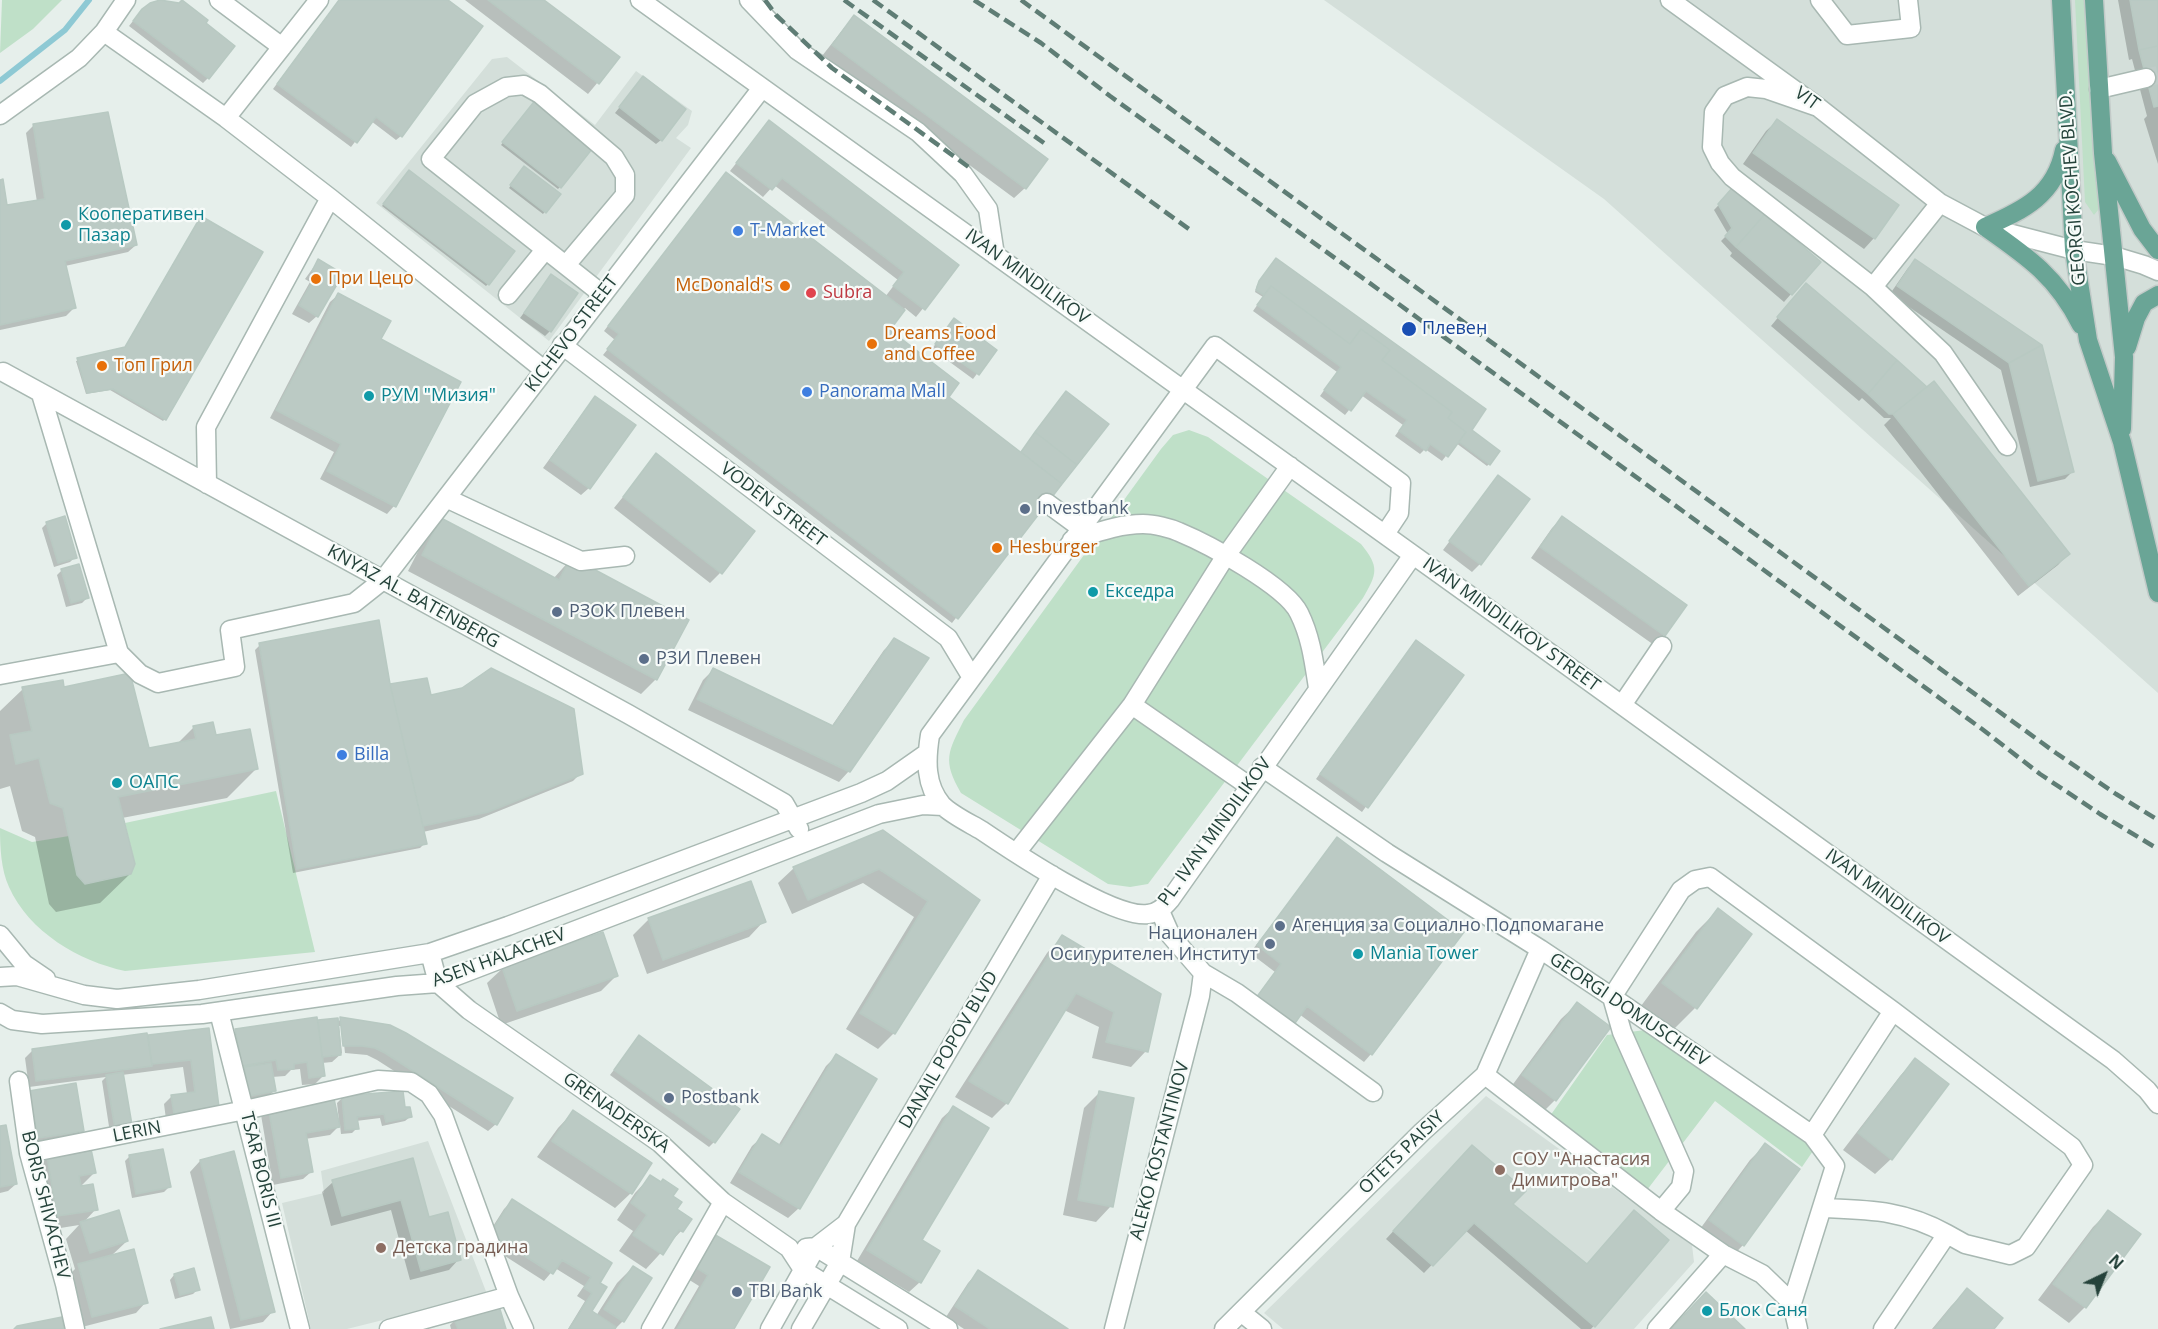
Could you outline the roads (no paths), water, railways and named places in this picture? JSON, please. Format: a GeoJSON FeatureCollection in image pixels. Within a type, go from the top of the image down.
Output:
{"type":"FeatureCollection","features":[{"type":"Feature","properties":{"kind":"main road","name":"GEORGI KOCHEV BLVD."},"geometry":{"type":"LineString","coordinates":[[2061,0],[2074,250],[2088,340],[2122,442],[2158,593]]}},
{"type":"Feature","properties":{"kind":"main road","name":"GEORGI KOCHEV BLVD."},"geometry":{"type":"LineString","coordinates":[[2094,0],[2103,153],[2124,357],[2122,442]]}},
{"type":"Feature","properties":{"kind":"main road"},"geometry":{"type":"LineString","coordinates":[[2068,133],[2061,166],[2049,186],[2023,210],[1985,227],[2042,269],[2058,286],[2088,340]]}},
{"type":"Feature","properties":{"kind":"main road"},"geometry":{"type":"LineString","coordinates":[[2103,153],[2142,229],[2158,250]]}},
{"type":"Feature","properties":{"kind":"main road"},"geometry":{"type":"LineString","coordinates":[[2124,357],[2136,318],[2144,303],[2158,295]]}},
{"type":"Feature","properties":{"kind":"street"},"geometry":{"type":"LineString","coordinates":[[0,115],[79,58],[104,32],[126,0]]}},
{"type":"Feature","properties":{"kind":"street"},"geometry":{"type":"LineString","coordinates":[[219,0],[282,47]]}},
{"type":"Feature","properties":{"kind":"street"},"geometry":{"type":"LineString","coordinates":[[226,118],[319,0]]}},
{"type":"Feature","properties":{"kind":"street","name":"IVAN MINDILIKOV"},"geometry":{"type":"LineString","coordinates":[[640,0],[1413,555]]}},
{"type":"Feature","properties":{"kind":"street"},"geometry":{"type":"LineString","coordinates":[[749,0],[797,51],[918,132],[963,174],[988,209],[995,255]]}},
{"type":"Feature","properties":{"kind":"street","name":"VIT"},"geometry":{"type":"LineString","coordinates":[[1670,0],[1818,107],[1940,203],[1985,227]]}},
{"type":"Feature","properties":{"kind":"street"},"geometry":{"type":"LineString","coordinates":[[1820,0],[1847,35],[1911,28],[1908,0]]}},
{"type":"Feature","properties":{"kind":"street"},"geometry":{"type":"LineString","coordinates":[[104,32],[226,118],[330,198],[544,370]]}},
{"type":"Feature","properties":{"kind":"street"},"geometry":{"type":"LineString","coordinates":[[2099,89],[2146,78]]}},
{"type":"Feature","properties":{"kind":"street"},"geometry":{"type":"LineString","coordinates":[[566,265],[625,195],[625,175],[614,157],[540,94],[524,85],[506,87],[474,104],[430,159],[602,294]]}},
{"type":"Feature","properties":{"kind":"street"},"geometry":{"type":"LineString","coordinates":[[1818,107],[1766,89],[1747,87],[1725,96],[1714,112],[1712,147],[1720,163],[1732,177],[1873,287],[1943,353],[2007,446]]}},
{"type":"Feature","properties":{"kind":"street","name":"KICHEVO STREET"},"geometry":{"type":"LineString","coordinates":[[119,653],[140,674],[158,684],[235,667],[230,630],[354,603],[383,580],[762,88]]}},
{"type":"Feature","properties":{"kind":"street"},"geometry":{"type":"LineString","coordinates":[[207,484],[206,427],[330,198]]}},
{"type":"Feature","properties":{"kind":"street"},"geometry":{"type":"LineString","coordinates":[[1873,287],[1940,203]]}},
{"type":"Feature","properties":{"kind":"street"},"geometry":{"type":"LineString","coordinates":[[1985,227],[2074,250],[2114,256],[2158,272]]}},
{"type":"Feature","properties":{"kind":"street"},"geometry":{"type":"LineString","coordinates":[[508,295],[545,249]]}},
{"type":"Feature","properties":{"kind":"street","name":"VODEN STREET"},"geometry":{"type":"LineString","coordinates":[[562,345],[948,638],[971,676]]}},
{"type":"Feature","properties":{"kind":"street"},"geometry":{"type":"LineString","coordinates":[[943,806],[932,790],[927,769],[930,735],[1215,346],[1401,483],[1399,513],[1384,534]]}},
{"type":"Feature","properties":{"kind":"street","name":"KNYAZ AL. BATENBERG"},"geometry":{"type":"LineString","coordinates":[[3,372],[628,714],[784,803],[805,842]]}},
{"type":"Feature","properties":{"kind":"street"},"geometry":{"type":"LineString","coordinates":[[0,675],[119,653],[41,394]]}},
{"type":"Feature","properties":{"kind":"street"},"geometry":{"type":"LineString","coordinates":[[1016,853],[1132,705],[1225,556],[1290,466]]}},
{"type":"Feature","properties":{"kind":"street"},"geometry":{"type":"LineString","coordinates":[[446,498],[581,561],[625,556]]}},
{"type":"Feature","properties":{"kind":"street"},"geometry":{"type":"LineString","coordinates":[[1047,503],[1076,534]]}},
{"type":"Feature","properties":{"kind":"street"},"geometry":{"type":"LineString","coordinates":[[1076,534],[1144,524],[1177,531],[1225,556],[1278,589],[1298,611],[1312,646],[1318,688]]}},
{"type":"Feature","properties":{"kind":"street","name":"PL. IVAN MINDILIKOV"},"geometry":{"type":"LineString","coordinates":[[943,806],[1052,875],[1111,905],[1147,915],[1160,911],[1413,555]]}},
{"type":"Feature","properties":{"kind":"street","name":"IVAN MINDILIKOV STREET"},"geometry":{"type":"LineString","coordinates":[[1413,555],[1622,705]]}},
{"type":"Feature","properties":{"kind":"street"},"geometry":{"type":"LineString","coordinates":[[1622,705],[1662,646]]}},
{"type":"Feature","properties":{"kind":"street"},"geometry":{"type":"LineString","coordinates":[[1132,705],[1249,786]]}},
{"type":"Feature","properties":{"kind":"street","name":"IVAN MINDILIKOV"},"geometry":{"type":"LineString","coordinates":[[1622,705],[2113,1060],[2147,1090],[2158,1104]]}},
{"type":"Feature","properties":{"kind":"street","name":"ASEN HALACHEV"},"geometry":{"type":"LineString","coordinates":[[69,991],[99,999],[117,999],[199,990],[430,952],[508,926],[887,782],[927,753]]}},
{"type":"Feature","properties":{"kind":"street","name":"GEORGI DOMUSCHIEV"},"geometry":{"type":"LineString","coordinates":[[1263,767],[1277,779],[1387,853],[1612,997],[1812,1135],[1835,1166],[1792,1303]]}},
{"type":"Feature","properties":{"kind":"street","name":"ASEN HALACHEV"},"geometry":{"type":"LineString","coordinates":[[0,1013],[12,1020],[42,1024],[219,1012],[398,986],[438,983],[899,808],[923,805],[943,806]]}},
{"type":"Feature","properties":{"kind":"street","name":"DANAIL POPOV BLVD"},"geometry":{"type":"LineString","coordinates":[[801,1329],[840,1262],[846,1224],[1052,875]]}},
{"type":"Feature","properties":{"kind":"street"},"geometry":{"type":"LineString","coordinates":[[1662,1210],[1681,1187],[1684,1171],[1622,1032],[1612,997],[1681,890],[1695,880],[1710,877],[1893,1011],[2072,1147],[2083,1165],[2026,1247],[2010,1255],[1965,1244],[1928,1224],[1885,1211],[1822,1208]]}},
{"type":"Feature","properties":{"kind":"street"},"geometry":{"type":"LineString","coordinates":[[1160,911],[1171,936],[1203,973],[1237,993],[1373,1092]]}},
{"type":"Feature","properties":{"kind":"street"},"geometry":{"type":"LineString","coordinates":[[0,935],[24,964],[54,985],[69,991]]}},
{"type":"Feature","properties":{"kind":"street","name":"OTETS PAISIY"},"geometry":{"type":"LineString","coordinates":[[1224,1329],[1422,1132],[1485,1075],[1540,949]]}},
{"type":"Feature","properties":{"kind":"street"},"geometry":{"type":"LineString","coordinates":[[430,952],[438,983]]}},
{"type":"Feature","properties":{"kind":"street","name":"ALEKO KOSTANTINOV"},"geometry":{"type":"LineString","coordinates":[[1114,1329],[1200,996],[1203,973]]}},
{"type":"Feature","properties":{"kind":"street"},"geometry":{"type":"LineString","coordinates":[[0,977],[17,976],[69,991]]}},
{"type":"Feature","properties":{"kind":"street","name":"GRENADERSKA"},"geometry":{"type":"LineString","coordinates":[[438,983],[469,1010],[660,1143],[723,1202],[789,1248],[804,1271],[898,1329]]}},
{"type":"Feature","properties":{"kind":"street"},"geometry":{"type":"LineString","coordinates":[[1812,1135],[1893,1011]]}},
{"type":"Feature","properties":{"kind":"street","name":"TSAR BORIS III"},"geometry":{"type":"LineString","coordinates":[[219,1012],[300,1329]]}},
{"type":"Feature","properties":{"kind":"street"},"geometry":{"type":"LineString","coordinates":[[1485,1075],[1723,1254],[1762,1274],[1792,1303],[1798,1329]]}},
{"type":"Feature","properties":{"kind":"street","name":"LERIN"},"geometry":{"type":"LineString","coordinates":[[29,1153],[245,1110],[378,1080],[411,1082],[429,1094],[443,1115],[509,1296],[524,1329]]}},
{"type":"Feature","properties":{"kind":"street","name":"BORIS SHIVACHEV"},"geometry":{"type":"LineString","coordinates":[[19,1081],[29,1153],[75,1329]]}},
{"type":"Feature","properties":{"kind":"street"},"geometry":{"type":"LineString","coordinates":[[651,1329],[723,1202]]}},
{"type":"Feature","properties":{"kind":"street","name":"DANAIL POPOV BLVD"},"geometry":{"type":"LineString","coordinates":[[770,1329],[816,1247],[846,1224]]}},
{"type":"Feature","properties":{"kind":"street"},"geometry":{"type":"LineString","coordinates":[[1883,1329],[1947,1234]]}},
{"type":"Feature","properties":{"kind":"street"},"geometry":{"type":"LineString","coordinates":[[789,1248],[816,1247],[948,1329]]}},
{"type":"Feature","properties":{"kind":"street"},"geometry":{"type":"LineString","coordinates":[[1657,1329],[1723,1254]]}},
{"type":"Feature","properties":{"kind":"street"},"geometry":{"type":"LineString","coordinates":[[389,1329],[509,1296]]}},
{"type":"Feature","properties":{"kind":"street"},"geometry":{"type":"LineString","coordinates":[[1241,1312],[1262,1329]]}},
{"type":"Feature","properties":{"kind":"waterway"},"geometry":{"type":"LineString","coordinates":[[0,81],[65,30],[89,0]]}},
{"type":"Feature","properties":{"kind":"tunnel"},"geometry":{"type":"LineString","coordinates":[[2146,78],[2158,75]]}},
{"type":"Feature","properties":{"kind":"railway"},"geometry":{"type":"LineString","coordinates":[[765,0],[776,15],[832,68],[970,168]]}},
{"type":"Feature","properties":{"kind":"railway"},"geometry":{"type":"LineString","coordinates":[[844,0],[1044,143]]}},
{"type":"Feature","properties":{"kind":"railway"},"geometry":{"type":"LineString","coordinates":[[873,0],[1193,232]]}},
{"type":"Feature","properties":{"kind":"railway"},"geometry":{"type":"LineString","coordinates":[[974,0],[1041,43],[1110,96],[1982,729],[2040,774],[2158,849]]}},
{"type":"Feature","properties":{"kind":"railway"},"geometry":{"type":"LineString","coordinates":[[1021,0],[2056,753],[2158,820]]}},
{"type":"Feature","properties":{"kind":"place","name":"Кооперативен Пазар"},"geometry":{"type":"Point","coordinates":[66,225]}},
{"type":"Feature","properties":{"kind":"place","name":"T-Market"},"geometry":{"type":"Point","coordinates":[738,231]}},
{"type":"Feature","properties":{"kind":"place","name":"При Цецо"},"geometry":{"type":"Point","coordinates":[316,279]}},
{"type":"Feature","properties":{"kind":"place","name":"McDonald's"},"geometry":{"type":"Point","coordinates":[785,286]}},
{"type":"Feature","properties":{"kind":"place","name":"Subra"},"geometry":{"type":"Point","coordinates":[811,293]}},
{"type":"Feature","properties":{"kind":"place","name":"Плевен"},"geometry":{"type":"Point","coordinates":[1409,329]}},
{"type":"Feature","properties":{"kind":"place","name":"Dreams Food and Coffee"},"geometry":{"type":"Point","coordinates":[872,344]}},
{"type":"Feature","properties":{"kind":"place","name":"Топ Грил"},"geometry":{"type":"Point","coordinates":[102,366]}},
{"type":"Feature","properties":{"kind":"place","name":"Panorama Mall"},"geometry":{"type":"Point","coordinates":[807,392]}},
{"type":"Feature","properties":{"kind":"place","name":"РУМ \"Мизия\""},"geometry":{"type":"Point","coordinates":[369,396]}},
{"type":"Feature","properties":{"kind":"place","name":"Investbank"},"geometry":{"type":"Point","coordinates":[1025,509]}},
{"type":"Feature","properties":{"kind":"place","name":"Hesburger"},"geometry":{"type":"Point","coordinates":[997,548]}},
{"type":"Feature","properties":{"kind":"place","name":"Екседра"},"geometry":{"type":"Point","coordinates":[1093,592]}},
{"type":"Feature","properties":{"kind":"place","name":"РЗОК Плевен"},"geometry":{"type":"Point","coordinates":[557,612]}},
{"type":"Feature","properties":{"kind":"place","name":"РЗИ Плевен"},"geometry":{"type":"Point","coordinates":[644,659]}},
{"type":"Feature","properties":{"kind":"place","name":"Billa"},"geometry":{"type":"Point","coordinates":[342,755]}},
{"type":"Feature","properties":{"kind":"place","name":"ОАПС"},"geometry":{"type":"Point","coordinates":[117,783]}},
{"type":"Feature","properties":{"kind":"place","name":"Агенция за Социално Подпомагане"},"geometry":{"type":"Point","coordinates":[1280,926]}},
{"type":"Feature","properties":{"kind":"place","name":"Национален Осигурителен Институт"},"geometry":{"type":"Point","coordinates":[1270,944]}},
{"type":"Feature","properties":{"kind":"place","name":"Mania Tower"},"geometry":{"type":"Point","coordinates":[1358,954]}},
{"type":"Feature","properties":{"kind":"place","name":"Postbank"},"geometry":{"type":"Point","coordinates":[669,1098]}},
{"type":"Feature","properties":{"kind":"place","name":"СОУ \"Анастасия Димитрова\""},"geometry":{"type":"Point","coordinates":[1500,1170]}},
{"type":"Feature","properties":{"kind":"place","name":"Детска градина"},"geometry":{"type":"Point","coordinates":[381,1248]}},
{"type":"Feature","properties":{"kind":"place","name":"TBI Bank"},"geometry":{"type":"Point","coordinates":[737,1292]}},
{"type":"Feature","properties":{"kind":"place","name":"Блок Саня"},"geometry":{"type":"Point","coordinates":[1707,1311]}}]}
